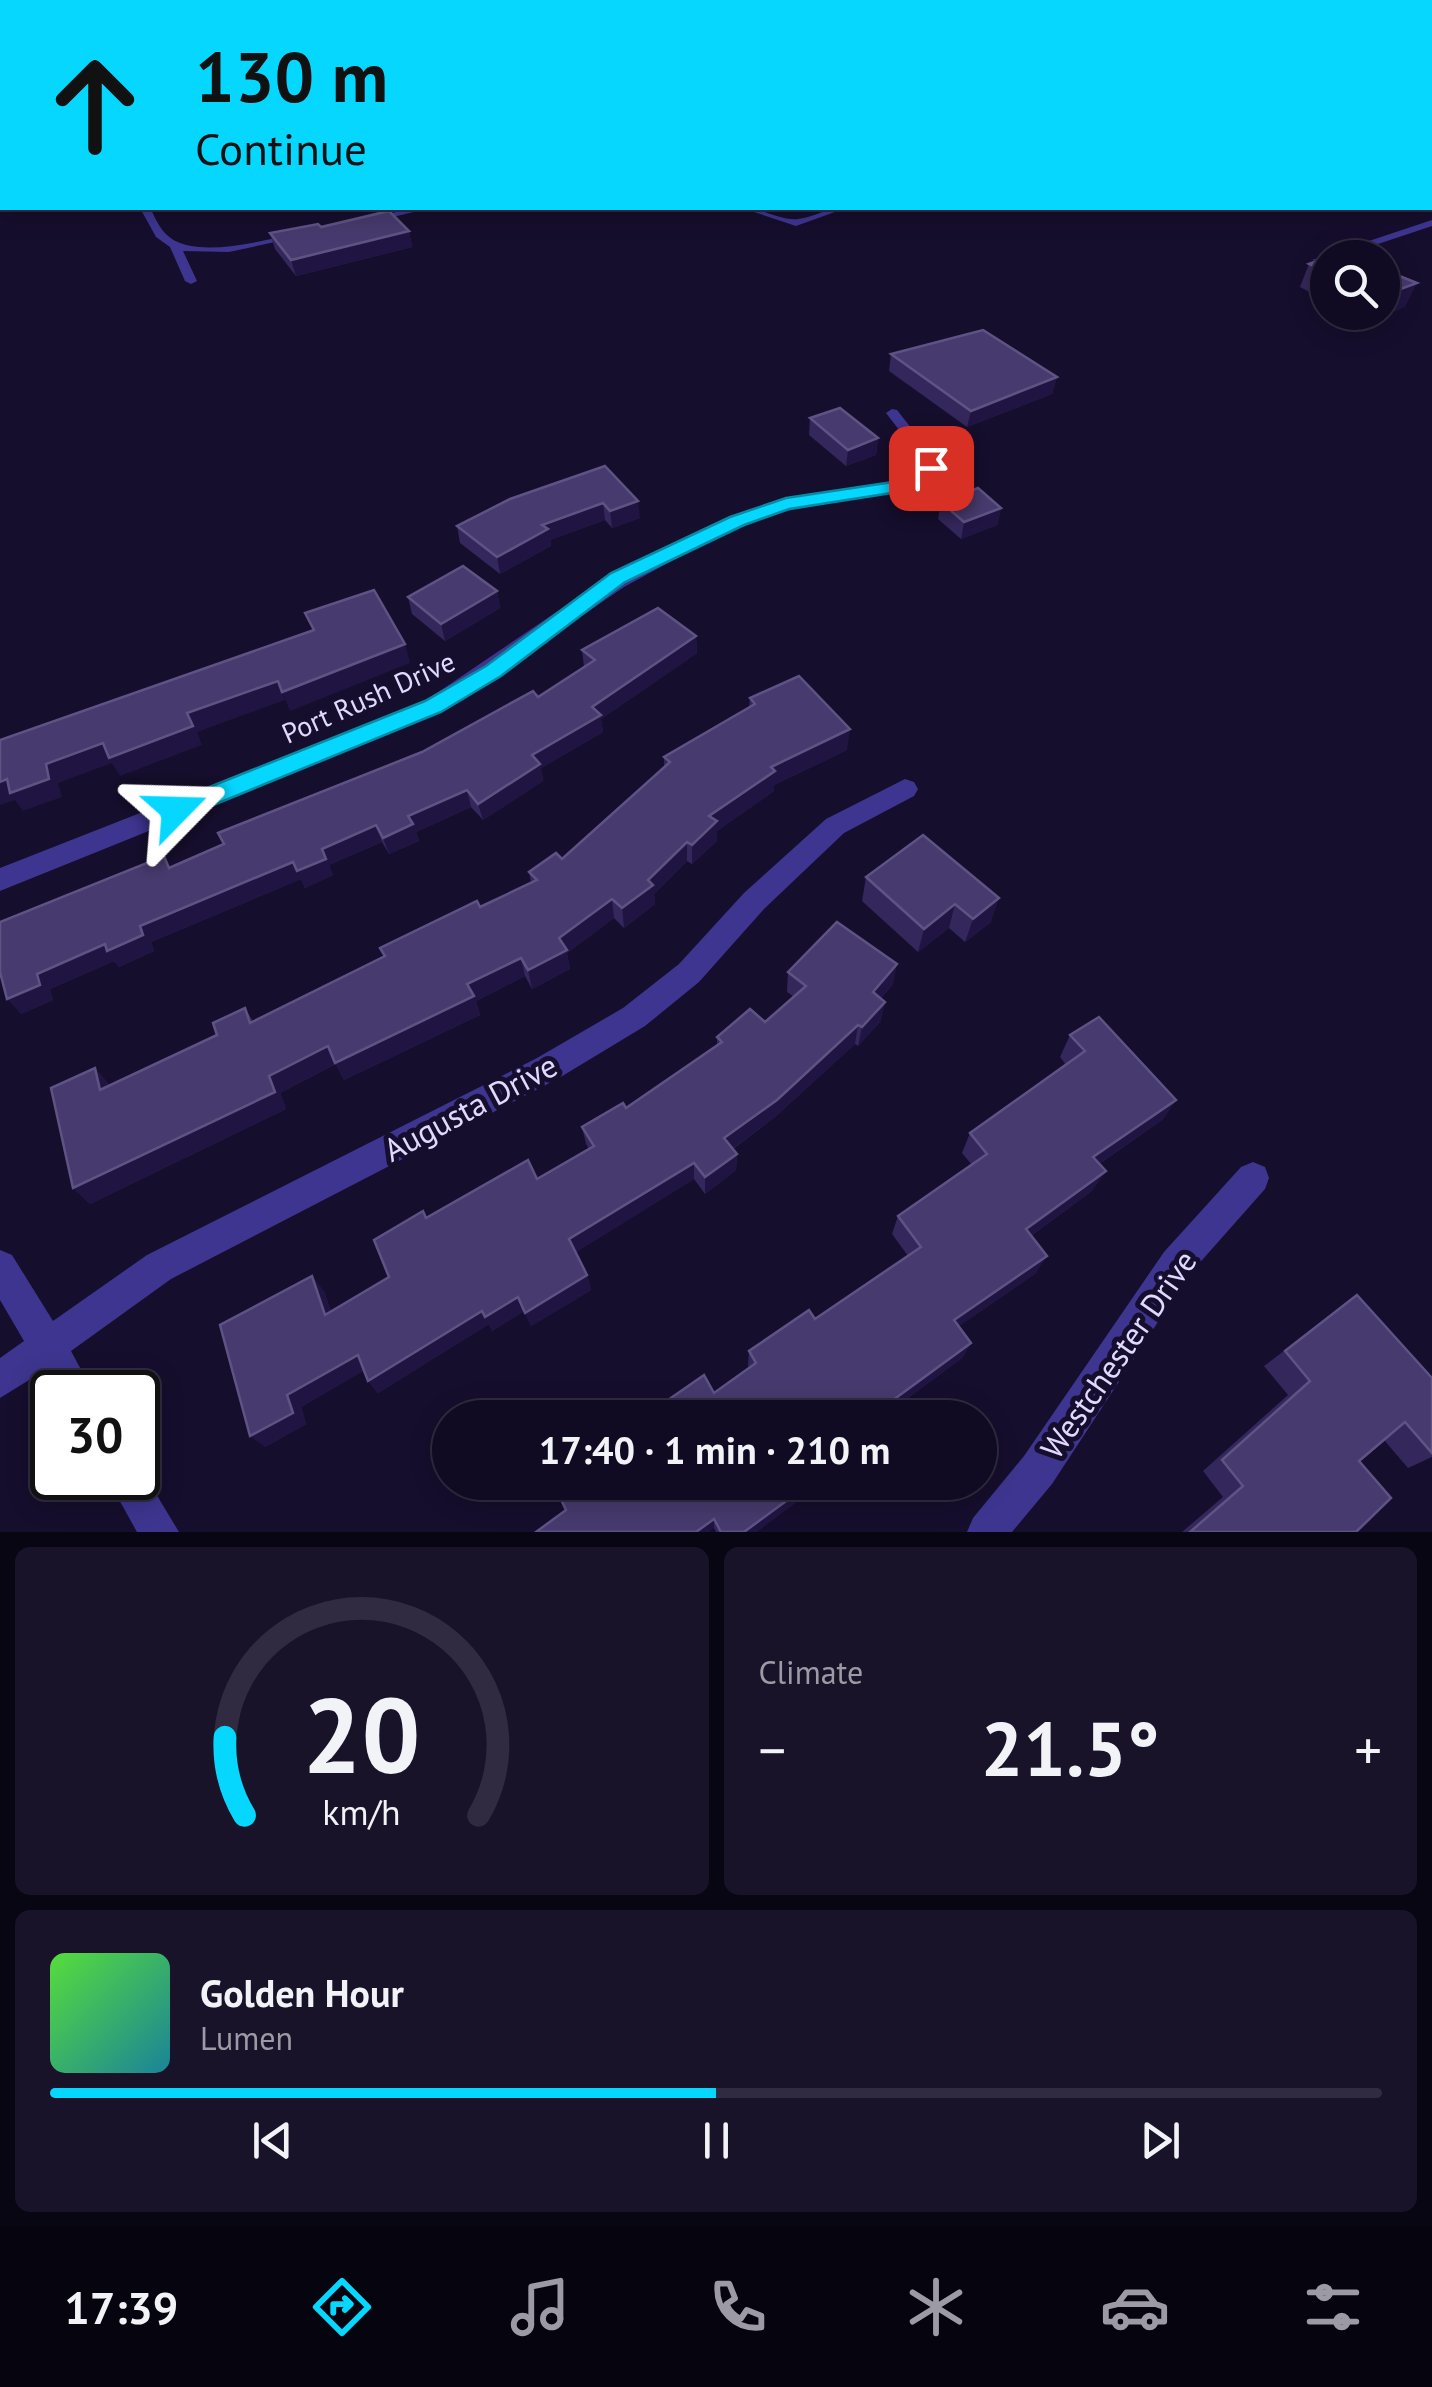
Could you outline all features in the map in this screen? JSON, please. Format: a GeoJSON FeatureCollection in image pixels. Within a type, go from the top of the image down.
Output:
{"type":"FeatureCollection","features":[{"type":"Feature","properties":{"kind":"street","name":"Port Rush Drive"},"geometry":{"type":"LineString","coordinates":[[0,880],[433,707],[494,671],[618,578],[680,547]]}},
{"type":"Feature","properties":{"kind":"street","name":"Augusta Drive"},"geometry":{"type":"LineString","coordinates":[[0,1380],[159,1267],[530,1077],[634,1016],[690,973],[754,901],[821,838],[904,788]]}},
{"type":"Feature","properties":{"kind":"street","name":"Westchester Drive"},"geometry":{"type":"LineString","coordinates":[[989,1531],[1038,1470],[1176,1264],[1253,1178]]}},
{"type":"Feature","properties":{"kind":"street"},"geometry":{"type":"LineString","coordinates":[[0,1267],[62,1370]]}},
{"type":"Feature","properties":{"kind":"street"},"geometry":{"type":"LineString","coordinates":[[139,1500],[159,1532]]}},
{"type":"Feature","properties":{"kind":"lane"},"geometry":{"type":"LineString","coordinates":[[147,210],[162,238],[175,245],[243,249],[316,232]]}},
{"type":"Feature","properties":{"kind":"lane"},"geometry":{"type":"LineString","coordinates":[[352,224],[416,210]]}},
{"type":"Feature","properties":{"kind":"lane"},"geometry":{"type":"LineString","coordinates":[[754,210],[796,223],[835,210]]}},
{"type":"Feature","properties":{"kind":"lane"},"geometry":{"type":"LineString","coordinates":[[1379,240],[1432,223]]}},
{"type":"Feature","properties":{"kind":"lane"},"geometry":{"type":"LineString","coordinates":[[175,245],[191,280]]}},
{"type":"Feature","properties":{"kind":"lane"},"geometry":{"type":"LineString","coordinates":[[680,547],[760,510],[910,485],[928,476],[927,457],[892,413]]}},
{"type":"Feature","properties":{"kind":"building"},"geometry":{"type":"Polygon","coordinates":[[[389,211],[409,231],[291,260],[270,233],[318,224],[321,227],[389,211]]]}},
{"type":"Feature","properties":{"kind":"building"},"geometry":{"type":"Polygon","coordinates":[[[1400,276],[1417,283],[1400,289],[1400,276]]]}},
{"type":"Feature","properties":{"kind":"building"},"geometry":{"type":"Polygon","coordinates":[[[983,330],[1057,377],[971,411],[891,354],[983,330]]]}},
{"type":"Feature","properties":{"kind":"building"},"geometry":{"type":"Polygon","coordinates":[[[840,408],[878,438],[848,450],[810,418],[840,408]]]}},
{"type":"Feature","properties":{"kind":"building"},"geometry":{"type":"Polygon","coordinates":[[[605,466],[638,501],[610,511],[603,503],[542,525],[548,529],[497,557],[457,526],[510,499],[605,466]]]}},
{"type":"Feature","properties":{"kind":"building"},"geometry":{"type":"Polygon","coordinates":[[[978,488],[1001,508],[964,522],[941,502],[978,488]]]}},
{"type":"Feature","properties":{"kind":"building"},"geometry":{"type":"Polygon","coordinates":[[[463,566],[497,591],[441,624],[408,597],[463,566]]]}},
{"type":"Feature","properties":{"kind":"building"},"geometry":{"type":"Polygon","coordinates":[[[374,590],[405,644],[282,692],[278,681],[187,713],[193,726],[109,758],[103,743],[46,764],[49,779],[10,793],[7,779],[0,782],[0,740],[314,630],[305,613],[374,590]]]}},
{"type":"Feature","properties":{"kind":"building"},"geometry":{"type":"Polygon","coordinates":[[[658,608],[696,636],[592,707],[601,715],[532,755],[540,764],[478,804],[467,790],[408,816],[413,824],[383,838],[376,825],[322,849],[326,859],[297,871],[293,862],[140,926],[143,935],[107,951],[105,944],[37,974],[40,985],[7,999],[0,972],[0,922],[164,856],[169,868],[224,844],[218,833],[422,752],[533,691],[538,697],[595,660],[582,650],[658,608]]]}},
{"type":"Feature","properties":{"kind":"building"},"geometry":{"type":"Polygon","coordinates":[[[799,676],[850,729],[771,767],[775,771],[709,816],[717,821],[692,845],[687,842],[648,880],[653,885],[622,908],[612,899],[559,938],[567,950],[528,970],[521,958],[467,984],[474,996],[335,1063],[328,1046],[269,1076],[275,1092],[73,1188],[51,1088],[95,1068],[100,1090],[217,1035],[213,1023],[245,1008],[250,1023],[385,956],[380,948],[477,901],[480,907],[537,880],[529,872],[556,853],[562,859],[670,762],[664,757],[755,704],[750,698],[799,676]]]}},
{"type":"Feature","properties":{"kind":"building"},"geometry":{"type":"Polygon","coordinates":[[[923,835],[999,898],[973,919],[955,904],[924,929],[866,877],[923,835]]]}},
{"type":"Feature","properties":{"kind":"building"},"geometry":{"type":"Polygon","coordinates":[[[837,922],[897,964],[873,992],[885,1002],[862,1027],[858,1025],[777,1100],[724,1138],[737,1154],[705,1177],[694,1163],[569,1239],[587,1275],[525,1313],[518,1297],[485,1317],[482,1311],[368,1381],[358,1355],[287,1395],[293,1413],[250,1436],[220,1325],[312,1276],[325,1315],[389,1277],[374,1240],[423,1211],[426,1218],[528,1160],[537,1179],[594,1146],[582,1127],[623,1103],[626,1108],[722,1042],[717,1037],[750,1009],[765,1022],[806,986],[788,972],[837,922]]]}},
{"type":"Feature","properties":{"kind":"building"},"geometry":{"type":"Polygon","coordinates":[[[1099,1017],[1176,1100],[1093,1157],[1106,1171],[1026,1229],[1047,1256],[954,1320],[971,1343],[893,1400],[668,1400],[704,1375],[714,1393],[756,1363],[749,1351],[809,1310],[815,1319],[921,1247],[898,1216],[987,1154],[970,1133],[1085,1051],[1070,1035],[1099,1017]]]}},
{"type":"Feature","properties":{"kind":"building"},"geometry":{"type":"Polygon","coordinates":[[[1357,1295],[1432,1378],[1432,1453],[1405,1422],[1359,1461],[1391,1498],[1356,1532],[1190,1532],[1243,1486],[1222,1460],[1310,1381],[1285,1351],[1357,1295]]]}},
{"type":"Feature","properties":{"kind":"building"},"geometry":{"type":"Polygon","coordinates":[[[561,1500],[788,1500],[744,1532],[721,1532],[714,1519],[696,1532],[536,1532],[566,1510],[561,1500]]]}},
{"type":"Feature","properties":{"kind":"route"},"geometry":{"type":"LineString","coordinates":[[176,810],[433,707],[494,671],[618,578],[760,510],[910,485],[928,476],[931,468]]}}]}
